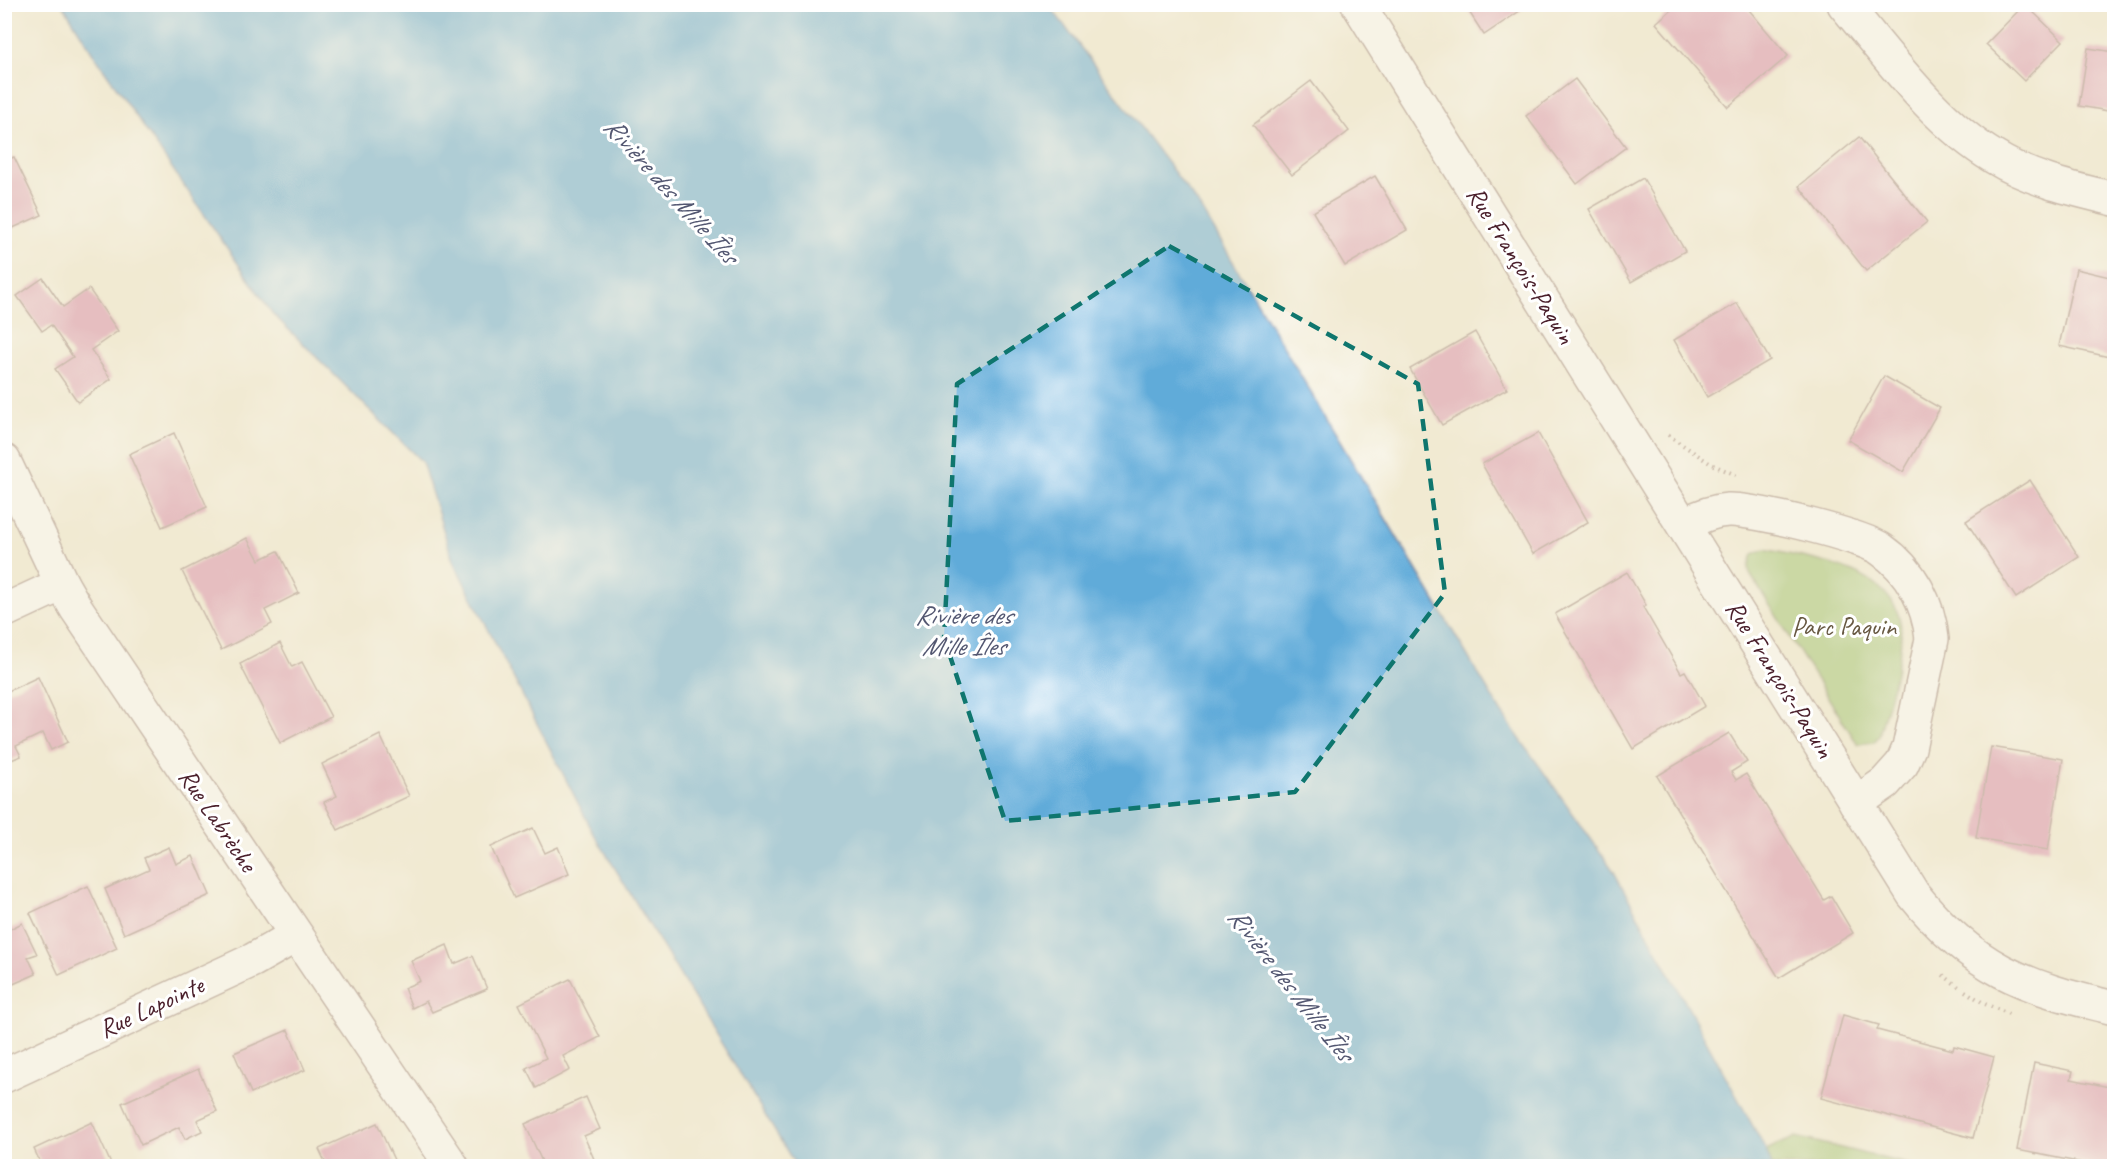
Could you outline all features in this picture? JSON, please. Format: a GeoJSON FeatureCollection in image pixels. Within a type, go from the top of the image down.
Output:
{"type":"FeatureCollection","features":[{"type":"Feature","properties":{"kind":"street","name":"Rue François-Paquin"},"geometry":{"type":"LineString","coordinates":[[1358,4],[1913,894],[1930,915],[1982,962],[2027,984],[2115,1008]]}},
{"type":"Feature","properties":{"kind":"street"},"geometry":{"type":"LineString","coordinates":[[1844,4],[1931,105],[1974,144],[1995,158],[2042,180],[2115,199]]}},
{"type":"Feature","properties":{"kind":"street","name":"Rue Labrèche"},"geometry":{"type":"LineString","coordinates":[[4,461],[62,584],[295,936],[452,1167]]}},
{"type":"Feature","properties":{"kind":"street"},"geometry":{"type":"LineString","coordinates":[[1684,524],[1704,515],[1730,510],[1844,535],[1868,542],[1883,550],[1894,559],[1917,589],[1930,623],[1932,639],[1909,748],[1894,776],[1856,803]]}},
{"type":"Feature","properties":{"kind":"street"},"geometry":{"type":"LineString","coordinates":[[4,611],[62,584]]}},
{"type":"Feature","properties":{"kind":"street","name":"Rue Lapointe"},"geometry":{"type":"LineString","coordinates":[[4,1076],[253,960],[295,936]]}},
{"type":"Feature","properties":{"kind":"path"},"geometry":{"type":"LineString","coordinates":[[1665,432],[1711,464],[1736,475]]}},
{"type":"Feature","properties":{"kind":"highlighted area"},"geometry":{"type":"Polygon","coordinates":[[[1169,246],[1418,384],[1445,593],[1295,792],[1005,821],[944,638],[957,384],[1169,246]]]}},
{"type":"Feature","properties":{"kind":"green space","name":"Parc Paquin"},"geometry":{"type":"Polygon","coordinates":[[[1765,549],[1829,564],[1852,572],[1872,582],[1888,596],[1898,613],[1901,636],[1898,661],[1879,736],[1874,742],[1858,744],[1750,574],[1749,567],[1753,554],[1765,549]]]}},
{"type":"Feature","properties":{"kind":"green space"},"geometry":{"type":"Polygon","coordinates":[[[1796,1137],[1915,1166],[1772,1166],[1766,1150],[1796,1137]]]}},
{"type":"Feature","properties":{"kind":"water","name":"Rivière des Mille Îles"},"geometry":{"type":"Polygon","coordinates":[[[63,5],[1049,5],[1201,208],[1501,712],[1613,870],[1766,1150],[1772,1166],[796,1166],[594,834],[453,561],[422,462],[272,313],[94,55],[63,5]]]}},
{"type":"Feature","properties":{"kind":"building"},"geometry":{"type":"Polygon","coordinates":[[[1464,4],[1530,4],[1484,35],[1464,4]]]}},
{"type":"Feature","properties":{"kind":"building"},"geometry":{"type":"Polygon","coordinates":[[[1678,4],[1744,4],[1788,56],[1728,107],[1656,23],[1678,4]]]}},
{"type":"Feature","properties":{"kind":"building"},"geometry":{"type":"Polygon","coordinates":[[[2025,4],[2063,41],[2024,81],[1986,44],[2025,4]]]}},
{"type":"Feature","properties":{"kind":"building"},"geometry":{"type":"Polygon","coordinates":[[[2088,48],[2114,52],[2114,112],[2079,106],[2088,48]]]}},
{"type":"Feature","properties":{"kind":"building"},"geometry":{"type":"Polygon","coordinates":[[[1575,79],[1626,147],[1577,184],[1526,116],[1575,79]]]}},
{"type":"Feature","properties":{"kind":"building"},"geometry":{"type":"Polygon","coordinates":[[[1311,81],[1349,131],[1292,175],[1253,125],[1311,81]]]}},
{"type":"Feature","properties":{"kind":"building"},"geometry":{"type":"Polygon","coordinates":[[[1859,137],[1927,222],[1866,271],[1799,186],[1859,137]]]}},
{"type":"Feature","properties":{"kind":"building"},"geometry":{"type":"Polygon","coordinates":[[[14,157],[42,215],[4,232],[4,161],[14,157]]]}},
{"type":"Feature","properties":{"kind":"building"},"geometry":{"type":"Polygon","coordinates":[[[1375,176],[1407,230],[1345,266],[1313,212],[1375,176]]]}},
{"type":"Feature","properties":{"kind":"building"},"geometry":{"type":"Polygon","coordinates":[[[1643,178],[1685,251],[1631,282],[1589,209],[1643,178]]]}},
{"type":"Feature","properties":{"kind":"building"},"geometry":{"type":"Polygon","coordinates":[[[2076,269],[2114,278],[2114,358],[2059,346],[2076,269]]]}},
{"type":"Feature","properties":{"kind":"building"},"geometry":{"type":"Polygon","coordinates":[[[43,278],[63,307],[89,289],[118,331],[91,350],[111,379],[78,402],[55,369],[73,357],[51,325],[42,331],[17,296],[43,278]]]}},
{"type":"Feature","properties":{"kind":"building"},"geometry":{"type":"Polygon","coordinates":[[[1737,303],[1770,360],[1707,397],[1674,340],[1737,303]]]}},
{"type":"Feature","properties":{"kind":"building"},"geometry":{"type":"Polygon","coordinates":[[[1475,332],[1507,389],[1442,425],[1410,369],[1475,332]]]}},
{"type":"Feature","properties":{"kind":"building"},"geometry":{"type":"Polygon","coordinates":[[[1884,376],[1940,408],[1903,472],[1848,440],[1884,376]]]}},
{"type":"Feature","properties":{"kind":"building"},"geometry":{"type":"Polygon","coordinates":[[[174,433],[207,507],[162,527],[129,454],[174,433]]]}},
{"type":"Feature","properties":{"kind":"building"},"geometry":{"type":"Polygon","coordinates":[[[1538,433],[1588,522],[1533,554],[1482,464],[1538,433]]]}},
{"type":"Feature","properties":{"kind":"building"},"geometry":{"type":"Polygon","coordinates":[[[2030,480],[2079,557],[2016,598],[1966,521],[2030,480]]]}},
{"type":"Feature","properties":{"kind":"building"},"geometry":{"type":"Polygon","coordinates":[[[247,538],[259,560],[278,551],[299,593],[265,610],[272,624],[221,650],[182,571],[247,538]]]}},
{"type":"Feature","properties":{"kind":"building"},"geometry":{"type":"Polygon","coordinates":[[[1627,572],[1646,605],[1643,607],[1681,673],[1685,671],[1705,706],[1633,749],[1555,614],[1627,572]]]}},
{"type":"Feature","properties":{"kind":"building"},"geometry":{"type":"Polygon","coordinates":[[[280,643],[292,667],[302,662],[331,717],[280,743],[240,664],[280,643]]]}},
{"type":"Feature","properties":{"kind":"building"},"geometry":{"type":"Polygon","coordinates":[[[38,677],[68,742],[51,750],[43,733],[16,746],[21,756],[4,763],[4,693],[38,677]]]}},
{"type":"Feature","properties":{"kind":"building"},"geometry":{"type":"Polygon","coordinates":[[[1729,733],[1747,762],[1731,772],[1736,780],[1746,774],[1824,900],[1831,896],[1853,933],[1779,978],[1657,776],[1729,733]]]}},
{"type":"Feature","properties":{"kind":"building"},"geometry":{"type":"Polygon","coordinates":[[[380,735],[409,796],[338,830],[324,802],[337,796],[322,764],[380,735]]]}},
{"type":"Feature","properties":{"kind":"building"},"geometry":{"type":"Polygon","coordinates":[[[1991,747],[2063,759],[2048,850],[1976,838],[1991,747]]]}},
{"type":"Feature","properties":{"kind":"building"},"geometry":{"type":"Polygon","coordinates":[[[533,828],[545,853],[558,847],[569,874],[514,898],[491,847],[533,828]]]}},
{"type":"Feature","properties":{"kind":"building"},"geometry":{"type":"Polygon","coordinates":[[[169,847],[176,864],[193,856],[210,895],[124,934],[105,889],[149,869],[144,858],[169,847]]]}},
{"type":"Feature","properties":{"kind":"building"},"geometry":{"type":"Polygon","coordinates":[[[88,886],[117,948],[59,975],[30,913],[88,886]]]}},
{"type":"Feature","properties":{"kind":"building"},"geometry":{"type":"Polygon","coordinates":[[[22,923],[37,954],[28,957],[36,974],[4,988],[4,932],[22,923]]]}},
{"type":"Feature","properties":{"kind":"building"},"geometry":{"type":"Polygon","coordinates":[[[447,945],[454,964],[473,956],[487,989],[432,1012],[426,1001],[412,1008],[404,988],[420,981],[411,961],[447,945]]]}},
{"type":"Feature","properties":{"kind":"building"},"geometry":{"type":"Polygon","coordinates":[[[570,979],[600,1037],[563,1056],[570,1070],[536,1088],[526,1068],[546,1058],[519,1004],[570,979]]]}},
{"type":"Feature","properties":{"kind":"building"},"geometry":{"type":"Polygon","coordinates":[[[1843,1015],[1879,1025],[1877,1030],[1953,1050],[1954,1046],[1994,1057],[1973,1138],[1821,1098],[1843,1015]]]}},
{"type":"Feature","properties":{"kind":"building"},"geometry":{"type":"Polygon","coordinates":[[[288,1030],[305,1070],[251,1093],[234,1053],[288,1030]]]}},
{"type":"Feature","properties":{"kind":"building"},"geometry":{"type":"Polygon","coordinates":[[[2034,1063],[2073,1071],[2071,1079],[2114,1088],[2114,1166],[2098,1166],[2017,1150],[2034,1063]]]}},
{"type":"Feature","properties":{"kind":"building"},"geometry":{"type":"Polygon","coordinates":[[[198,1069],[217,1111],[197,1120],[202,1131],[185,1139],[179,1127],[141,1145],[122,1103],[198,1069]]]}},
{"type":"Feature","properties":{"kind":"building"},"geometry":{"type":"Polygon","coordinates":[[[586,1097],[600,1129],[584,1136],[597,1166],[544,1166],[525,1124],[586,1097]]]}},
{"type":"Feature","properties":{"kind":"building"},"geometry":{"type":"Polygon","coordinates":[[[92,1122],[111,1164],[106,1166],[42,1166],[34,1149],[92,1122]]]}},
{"type":"Feature","properties":{"kind":"building"},"geometry":{"type":"Polygon","coordinates":[[[377,1123],[395,1162],[384,1166],[327,1166],[319,1149],[377,1123]]]}}]}
